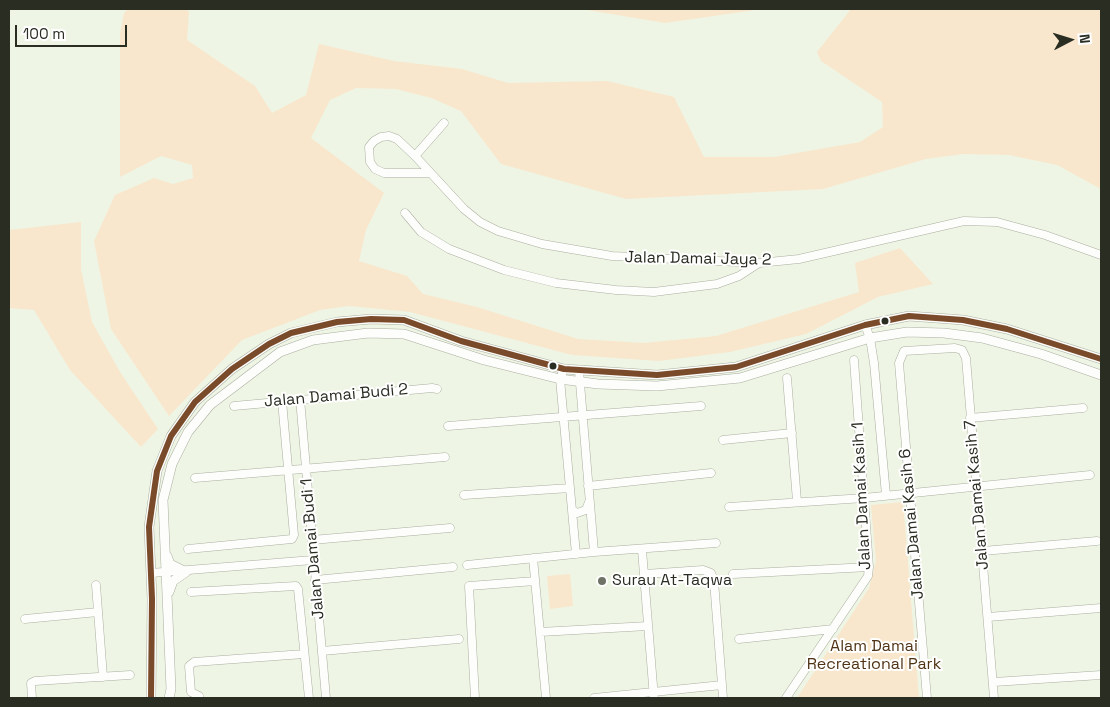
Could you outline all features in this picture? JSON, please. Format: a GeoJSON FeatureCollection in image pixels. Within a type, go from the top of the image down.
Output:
{"type":"FeatureCollection","features":[{"type":"Feature","properties":{"kind":"street"},"geometry":{"type":"LineString","coordinates":[[416,156],[444,124]]}},
{"type":"Feature","properties":{"kind":"street","name":"Jalan Damai Jaya 2"},"geometry":{"type":"LineString","coordinates":[[429,173],[384,173],[375,169],[370,162],[369,147],[374,141],[389,136],[397,139],[480,222],[498,231],[542,244],[612,256],[759,263],[799,259],[964,221],[997,222],[1045,234],[1101,255]]}},
{"type":"Feature","properties":{"kind":"street"},"geometry":{"type":"LineString","coordinates":[[405,213],[422,232],[449,248],[504,270],[556,283],[654,292],[717,284],[739,276],[759,263]]}},
{"type":"Feature","properties":{"kind":"street"},"geometry":{"type":"LineString","coordinates":[[151,698],[149,527],[157,471],[171,436],[195,402],[232,369],[269,344],[291,333],[337,322],[372,319],[404,320],[461,341],[564,369],[658,375],[736,367],[865,325],[909,316],[963,320],[1007,330],[1101,360]]}},
{"type":"Feature","properties":{"kind":"street"},"geometry":{"type":"LineString","coordinates":[[337,322],[340,336]]}},
{"type":"Feature","properties":{"kind":"street"},"geometry":{"type":"LineString","coordinates":[[865,325],[870,338],[886,495]]}},
{"type":"Feature","properties":{"kind":"street"},"geometry":{"type":"LineString","coordinates":[[169,698],[163,500],[172,464],[188,432],[210,405],[280,352],[313,340],[368,333],[404,334],[484,360],[560,379],[579,382],[657,386],[740,378],[870,338],[907,332],[944,333],[982,338],[1041,354],[1101,375]]}},
{"type":"Feature","properties":{"kind":"street","name":"Jalan Damai Kasih 7"},"geometry":{"type":"LineString","coordinates":[[904,351],[962,350],[966,358],[994,698]]}},
{"type":"Feature","properties":{"kind":"street","name":"Jalan Damai Kasih 6"},"geometry":{"type":"LineString","coordinates":[[904,351],[899,363],[927,698]]}},
{"type":"Feature","properties":{"kind":"street","name":"Jalan Damai Kasih 1"},"geometry":{"type":"LineString","coordinates":[[786,698],[864,584],[869,566],[854,360]]}},
{"type":"Feature","properties":{"kind":"street"},"geometry":{"type":"LineString","coordinates":[[564,369],[560,379],[576,554]]}},
{"type":"Feature","properties":{"kind":"street"},"geometry":{"type":"LineString","coordinates":[[579,371],[594,552]]}},
{"type":"Feature","properties":{"kind":"street"},"geometry":{"type":"LineString","coordinates":[[786,378],[797,501]]}},
{"type":"Feature","properties":{"kind":"street","name":"Jalan Damai Budi 2"},"geometry":{"type":"LineString","coordinates":[[234,406],[437,389]]}},
{"type":"Feature","properties":{"kind":"street","name":"Jalan Damai Budi 1"},"geometry":{"type":"LineString","coordinates":[[300,399],[326,698]]}},
{"type":"Feature","properties":{"kind":"street"},"geometry":{"type":"LineString","coordinates":[[188,549],[292,539],[294,535],[282,401]]}},
{"type":"Feature","properties":{"kind":"street"},"geometry":{"type":"LineString","coordinates":[[448,426],[701,406]]}},
{"type":"Feature","properties":{"kind":"street"},"geometry":{"type":"LineString","coordinates":[[970,418],[1083,408]]}},
{"type":"Feature","properties":{"kind":"street"},"geometry":{"type":"LineString","coordinates":[[723,440],[792,433]]}},
{"type":"Feature","properties":{"kind":"street"},"geometry":{"type":"LineString","coordinates":[[195,478],[445,457]]}},
{"type":"Feature","properties":{"kind":"street"},"geometry":{"type":"LineString","coordinates":[[588,486],[711,474]]}},
{"type":"Feature","properties":{"kind":"street"},"geometry":{"type":"LineString","coordinates":[[729,507],[864,498],[1090,474]]}},
{"type":"Feature","properties":{"kind":"street"},"geometry":{"type":"LineString","coordinates":[[464,495],[570,488]]}},
{"type":"Feature","properties":{"kind":"street"},"geometry":{"type":"LineString","coordinates":[[572,510],[577,514],[586,510],[590,500]]}},
{"type":"Feature","properties":{"kind":"street"},"geometry":{"type":"LineString","coordinates":[[312,540],[450,528]]}},
{"type":"Feature","properties":{"kind":"street"},"geometry":{"type":"LineString","coordinates":[[983,552],[1097,542]]}},
{"type":"Feature","properties":{"kind":"street"},"geometry":{"type":"LineString","coordinates":[[467,565],[594,552],[642,550],[716,543]]}},
{"type":"Feature","properties":{"kind":"street"},"geometry":{"type":"LineString","coordinates":[[165,550],[170,564],[186,572]]}},
{"type":"Feature","properties":{"kind":"street"},"geometry":{"type":"LineString","coordinates":[[642,550],[654,695]]}},
{"type":"Feature","properties":{"kind":"street"},"geometry":{"type":"LineString","coordinates":[[533,558],[546,698]]}},
{"type":"Feature","properties":{"kind":"street"},"geometry":{"type":"LineString","coordinates":[[151,573],[186,572],[314,560]]}},
{"type":"Feature","properties":{"kind":"street"},"geometry":{"type":"LineString","coordinates":[[733,574],[869,566]]}},
{"type":"Feature","properties":{"kind":"street"},"geometry":{"type":"LineString","coordinates":[[315,580],[453,567]]}},
{"type":"Feature","properties":{"kind":"street"},"geometry":{"type":"LineString","coordinates":[[645,574],[702,570],[711,573],[714,581],[723,698]]}},
{"type":"Feature","properties":{"kind":"street"},"geometry":{"type":"LineString","coordinates":[[167,597],[173,581],[186,572]]}},
{"type":"Feature","properties":{"kind":"street"},"geometry":{"type":"LineString","coordinates":[[476,698],[469,586],[535,581]]}},
{"type":"Feature","properties":{"kind":"street"},"geometry":{"type":"LineString","coordinates":[[191,592],[291,584],[296,586],[298,589],[309,698]]}},
{"type":"Feature","properties":{"kind":"street"},"geometry":{"type":"LineString","coordinates":[[96,585],[103,677]]}},
{"type":"Feature","properties":{"kind":"street"},"geometry":{"type":"LineString","coordinates":[[988,617],[1101,608]]}},
{"type":"Feature","properties":{"kind":"street"},"geometry":{"type":"LineString","coordinates":[[25,619],[98,612]]}},
{"type":"Feature","properties":{"kind":"street"},"geometry":{"type":"LineString","coordinates":[[540,632],[648,626]]}},
{"type":"Feature","properties":{"kind":"street"},"geometry":{"type":"LineString","coordinates":[[739,639],[833,629]]}},
{"type":"Feature","properties":{"kind":"street"},"geometry":{"type":"LineString","coordinates":[[322,651],[459,640]]}},
{"type":"Feature","properties":{"kind":"street"},"geometry":{"type":"LineString","coordinates":[[198,696],[191,692],[189,666],[194,662],[304,654]]}},
{"type":"Feature","properties":{"kind":"street"},"geometry":{"type":"LineString","coordinates":[[32,698],[32,683],[35,681],[130,674]]}},
{"type":"Feature","properties":{"kind":"street"},"geometry":{"type":"LineString","coordinates":[[994,682],[1101,675]]}},
{"type":"Feature","properties":{"kind":"street"},"geometry":{"type":"LineString","coordinates":[[594,698],[654,695],[722,685]]}},
{"type":"Feature","properties":{"kind":"green space"},"geometry":{"type":"Polygon","coordinates":[[[128,9],[186,9],[189,12],[187,40],[255,86],[272,113],[306,95],[319,44],[394,61],[462,69],[508,83],[607,81],[674,97],[704,157],[774,157],[860,142],[883,127],[882,102],[821,61],[817,52],[851,9],[1101,9],[1101,189],[1057,165],[1009,155],[963,154],[926,159],[823,189],[626,199],[501,164],[461,111],[431,98],[396,89],[356,88],[330,100],[311,138],[384,193],[366,230],[359,261],[407,276],[423,294],[477,307],[578,339],[644,343],[716,336],[859,292],[855,263],[900,248],[933,284],[878,297],[806,334],[730,352],[659,361],[572,355],[410,312],[349,306],[320,310],[242,340],[169,416],[111,329],[94,241],[115,195],[154,178],[173,184],[193,178],[192,165],[161,156],[120,177],[120,34],[124,13],[128,9]]]}},
{"type":"Feature","properties":{"kind":"green space"},"geometry":{"type":"Polygon","coordinates":[[[581,9],[762,9],[665,23],[581,9]]]}},
{"type":"Feature","properties":{"kind":"green space"},"geometry":{"type":"Polygon","coordinates":[[[81,222],[81,269],[92,322],[120,372],[158,429],[141,447],[70,370],[34,310],[9,308],[9,230],[81,222]]]}},
{"type":"Feature","properties":{"kind":"green space","name":"Alam Damai Recreational Park"},"geometry":{"type":"Polygon","coordinates":[[[903,502],[919,698],[797,698],[869,588],[876,561],[871,505],[903,502]]]}},
{"type":"Feature","properties":{"kind":"green space"},"geometry":{"type":"Polygon","coordinates":[[[570,574],[573,606],[550,609],[547,576],[570,574]]]}},
{"type":"Feature","properties":{"kind":"transit line"},"geometry":{"type":"LineString","coordinates":[[151,698],[152,599],[149,527],[157,471],[171,436],[195,402],[232,369],[269,344],[291,333],[337,322],[371,319],[404,320],[461,341],[564,369],[657,375],[736,367],[865,325],[909,316],[963,320],[1007,329],[1101,359]]}},
{"type":"Feature","properties":{"kind":"place","name":"Surau At-Taqwa"},"geometry":{"type":"Point","coordinates":[602,581]}}]}
